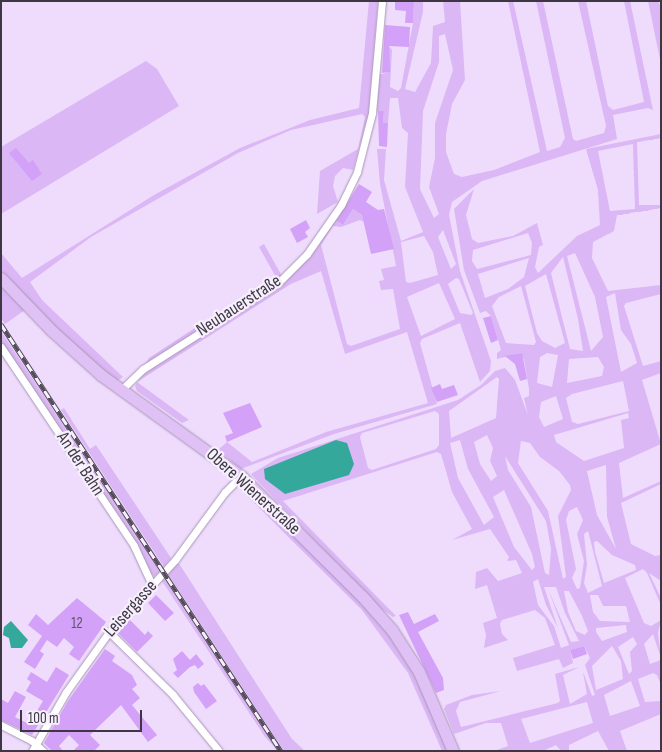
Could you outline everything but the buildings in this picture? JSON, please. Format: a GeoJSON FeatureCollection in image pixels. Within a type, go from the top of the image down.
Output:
{"type":"FeatureCollection","features":[{"type":"Feature","properties":{"kind":"main road","name":"Obere Wienerstraße"},"geometry":{"type":"LineString","coordinates":[[1,278],[64,342],[121,390],[241,476],[392,630],[419,672],[453,751]]}},
{"type":"Feature","properties":{"kind":"street","name":"Neubauerstraße"},"geometry":{"type":"LineString","coordinates":[[121,390],[143,369],[278,283],[307,254],[340,205],[357,172],[368,135],[382,1]]}},
{"type":"Feature","properties":{"kind":"street","name":"An der Bahn"},"geometry":{"type":"LineString","coordinates":[[1,347],[134,546],[152,586]]}},
{"type":"Feature","properties":{"kind":"street","name":"Leisergasse"},"geometry":{"type":"LineString","coordinates":[[32,751],[66,692],[109,632],[152,586],[241,476]]}},
{"type":"Feature","properties":{"kind":"street"},"geometry":{"type":"LineString","coordinates":[[109,632],[173,696],[219,751]]}},
{"type":"Feature","properties":{"kind":"street"},"geometry":{"type":"LineString","coordinates":[[1,725],[36,744],[43,751]]}},
{"type":"Feature","properties":{"kind":"shaded area"},"geometry":{"type":"Polygon","coordinates":[[[369,1],[378,1],[369,112],[353,170],[343,168],[335,176],[333,186],[338,202],[317,214],[320,171],[358,149],[365,117],[362,114],[291,130],[238,153],[91,237],[30,282],[42,300],[123,377],[117,380],[104,372],[30,304],[1,272],[1,253],[22,278],[154,195],[240,148],[310,120],[359,108],[369,1]]]}},
{"type":"Feature","properties":{"kind":"shaded area"},"geometry":{"type":"Polygon","coordinates":[[[414,1],[423,1],[423,12],[405,89],[415,92],[431,63],[433,26],[445,22],[443,1],[460,1],[465,80],[452,104],[446,134],[446,152],[454,174],[462,177],[494,170],[540,152],[508,1],[513,1],[547,151],[560,147],[565,138],[536,1],[543,1],[573,139],[576,141],[604,133],[606,126],[578,1],[586,1],[608,106],[613,110],[644,102],[624,1],[630,1],[653,110],[648,108],[613,115],[617,139],[482,181],[452,202],[449,215],[460,271],[491,361],[490,371],[480,382],[460,323],[422,339],[420,343],[437,404],[334,434],[241,469],[218,450],[227,442],[252,462],[326,432],[428,403],[407,332],[345,354],[321,271],[291,284],[137,382],[146,372],[177,350],[283,283],[314,251],[334,220],[343,225],[353,209],[362,215],[364,222],[360,220],[341,227],[333,226],[321,245],[347,344],[351,346],[400,329],[393,289],[381,290],[379,281],[384,280],[381,269],[396,266],[380,184],[377,149],[386,149],[384,180],[401,241],[423,232],[405,187],[408,133],[402,128],[398,98],[390,98],[388,123],[383,123],[384,111],[377,111],[379,75],[389,72],[389,46],[392,50],[390,87],[398,91],[401,88],[413,23],[414,1]],[[445,34],[439,36],[439,62],[423,111],[420,189],[434,218],[439,214],[429,187],[435,158],[435,123],[453,70],[445,34]],[[443,230],[438,237],[451,269],[456,264],[443,230]],[[424,236],[401,242],[406,282],[410,283],[438,275],[433,252],[424,236]],[[456,278],[448,284],[460,313],[471,315],[473,313],[459,279],[456,278]],[[439,283],[407,297],[421,336],[455,319],[439,283]]]}},
{"type":"Feature","properties":{"kind":"shaded area"},"geometry":{"type":"Polygon","coordinates":[[[648,1],[658,1],[661,7],[661,64],[648,1]]]}},
{"type":"Feature","properties":{"kind":"shaded area"},"geometry":{"type":"Polygon","coordinates":[[[146,61],[157,69],[179,106],[1,214],[1,147],[146,61]]]}},
{"type":"Feature","properties":{"kind":"shaded area"},"geometry":{"type":"Polygon","coordinates":[[[661,134],[661,138],[637,142],[639,205],[661,205],[661,208],[617,215],[614,231],[593,242],[592,258],[608,291],[661,285],[661,294],[626,303],[624,306],[643,366],[661,361],[661,373],[642,380],[661,444],[619,463],[623,498],[661,481],[661,484],[621,503],[631,544],[655,556],[661,555],[661,581],[649,573],[661,598],[661,614],[660,603],[647,573],[643,569],[625,578],[644,623],[651,626],[661,620],[658,633],[661,658],[653,634],[644,644],[650,664],[661,660],[661,685],[657,675],[653,673],[638,679],[645,702],[661,701],[661,714],[620,731],[627,751],[609,751],[598,731],[569,745],[569,751],[561,751],[556,745],[543,751],[494,751],[508,746],[501,723],[486,723],[454,734],[444,709],[446,705],[472,695],[501,691],[460,702],[456,711],[461,727],[558,703],[560,701],[555,674],[579,667],[563,675],[570,704],[587,694],[583,672],[592,696],[595,695],[585,665],[590,658],[584,646],[570,650],[573,663],[563,668],[559,659],[517,671],[513,658],[555,645],[545,618],[535,610],[502,620],[500,624],[502,634],[508,640],[484,648],[486,635],[483,623],[497,618],[487,585],[475,589],[476,572],[487,568],[498,581],[522,573],[516,560],[507,561],[509,557],[490,529],[452,540],[472,529],[452,492],[441,454],[437,452],[283,501],[396,616],[393,617],[376,605],[251,474],[278,458],[458,400],[481,385],[495,371],[505,368],[515,380],[528,415],[524,398],[529,396],[529,389],[524,360],[521,353],[497,359],[497,353],[501,350],[491,316],[486,311],[480,313],[464,270],[454,209],[474,189],[466,215],[472,239],[478,243],[513,236],[537,223],[543,245],[539,247],[535,267],[538,273],[577,236],[600,225],[598,190],[586,149],[661,134]],[[633,144],[598,151],[610,211],[635,209],[633,144]],[[528,233],[473,250],[472,261],[477,269],[531,255],[532,243],[528,233]],[[575,253],[567,256],[591,351],[603,337],[595,297],[575,253]],[[563,257],[551,273],[570,349],[583,351],[578,319],[563,257]],[[529,258],[478,274],[485,298],[508,289],[524,277],[529,258]],[[546,274],[525,286],[537,333],[542,341],[555,348],[565,343],[546,274]],[[521,286],[499,297],[492,306],[506,343],[534,345],[536,342],[521,286]],[[615,293],[606,297],[621,372],[637,363],[631,344],[621,330],[615,293]],[[547,353],[540,357],[537,383],[552,387],[558,355],[547,353]],[[598,357],[569,359],[567,383],[602,376],[604,367],[598,357]],[[497,377],[449,411],[451,438],[496,418],[499,379],[497,377]],[[623,381],[572,394],[566,398],[572,422],[578,424],[629,411],[623,381]],[[556,396],[541,402],[539,417],[544,427],[563,419],[556,396]],[[435,411],[362,433],[360,437],[368,468],[372,470],[436,449],[439,445],[439,414],[435,411]],[[628,413],[554,435],[556,442],[584,461],[624,448],[621,420],[629,418],[628,413]],[[487,435],[474,442],[480,464],[491,481],[497,476],[490,461],[493,448],[487,435]],[[460,440],[450,443],[458,478],[484,525],[494,517],[468,469],[460,440]],[[521,441],[518,463],[548,511],[563,579],[566,577],[558,516],[571,490],[570,485],[559,471],[540,457],[530,443],[521,441]],[[505,456],[508,470],[531,507],[545,573],[549,575],[551,549],[546,521],[505,456]],[[606,465],[587,471],[597,515],[616,549],[607,517],[606,465]],[[504,490],[493,497],[514,547],[532,570],[535,567],[532,554],[504,490]],[[577,507],[569,511],[566,520],[576,569],[572,578],[577,589],[580,588],[584,561],[577,534],[583,520],[577,507]],[[588,531],[584,534],[587,565],[584,583],[588,593],[602,586],[588,531]],[[597,541],[594,542],[604,583],[636,570],[635,565],[612,555],[597,541]],[[538,579],[533,582],[538,605],[554,626],[561,648],[569,645],[548,589],[571,642],[579,641],[565,613],[556,587],[544,587],[558,628],[546,605],[538,579]],[[564,591],[568,612],[576,631],[585,635],[588,631],[569,591],[564,591]],[[590,595],[593,612],[600,621],[630,622],[626,606],[603,606],[598,595],[590,595]],[[626,625],[596,628],[596,632],[602,641],[627,632],[626,625]],[[633,637],[618,647],[629,674],[632,671],[630,652],[637,644],[633,637]],[[612,646],[592,666],[596,690],[623,679],[621,661],[612,646]],[[631,681],[604,695],[610,716],[640,706],[631,681]],[[587,702],[521,719],[530,743],[593,723],[587,702]]]}},
{"type":"Feature","properties":{"kind":"shaded area"},"geometry":{"type":"Polygon","coordinates":[[[264,244],[282,276],[146,363],[149,358],[210,318],[277,279],[259,247],[264,244]]]}},
{"type":"Feature","properties":{"kind":"shaded area"},"geometry":{"type":"Polygon","coordinates":[[[1,285],[25,310],[5,324],[1,318],[1,285]]]}},
{"type":"Feature","properties":{"kind":"shaded area"},"geometry":{"type":"Polygon","coordinates":[[[1,331],[160,571],[155,576],[150,574],[136,545],[1,343],[1,331]]]}},
{"type":"Feature","properties":{"kind":"shaded area"},"geometry":{"type":"Polygon","coordinates":[[[137,382],[189,420],[182,423],[137,391],[135,386],[137,382]]]}},
{"type":"Feature","properties":{"kind":"shaded area"},"geometry":{"type":"Polygon","coordinates":[[[64,408],[90,449],[96,445],[171,558],[164,567],[61,410],[64,408]]]}},
{"type":"Feature","properties":{"kind":"shaded area"},"geometry":{"type":"Polygon","coordinates":[[[336,440],[347,443],[354,464],[349,475],[285,494],[265,479],[264,469],[336,440]]]}},
{"type":"Feature","properties":{"kind":"shaded area"},"geometry":{"type":"Polygon","coordinates":[[[238,487],[246,488],[359,599],[388,633],[415,674],[448,751],[442,751],[408,673],[362,610],[238,487]]]}},
{"type":"Feature","properties":{"kind":"shaded area"},"geometry":{"type":"Polygon","coordinates":[[[178,562],[292,739],[305,751],[284,751],[168,574],[178,562]]]}},
{"type":"Feature","properties":{"kind":"shaded area"},"geometry":{"type":"Polygon","coordinates":[[[164,578],[278,751],[265,737],[162,581],[164,578]]]}},
{"type":"Feature","properties":{"kind":"shaded area"},"geometry":{"type":"Polygon","coordinates":[[[11,621],[28,640],[22,648],[11,648],[9,638],[3,635],[4,627],[11,621]]]}},
{"type":"Feature","properties":{"kind":"railway"},"geometry":{"type":"LineString","coordinates":[[1,324],[281,751]]}}]}
